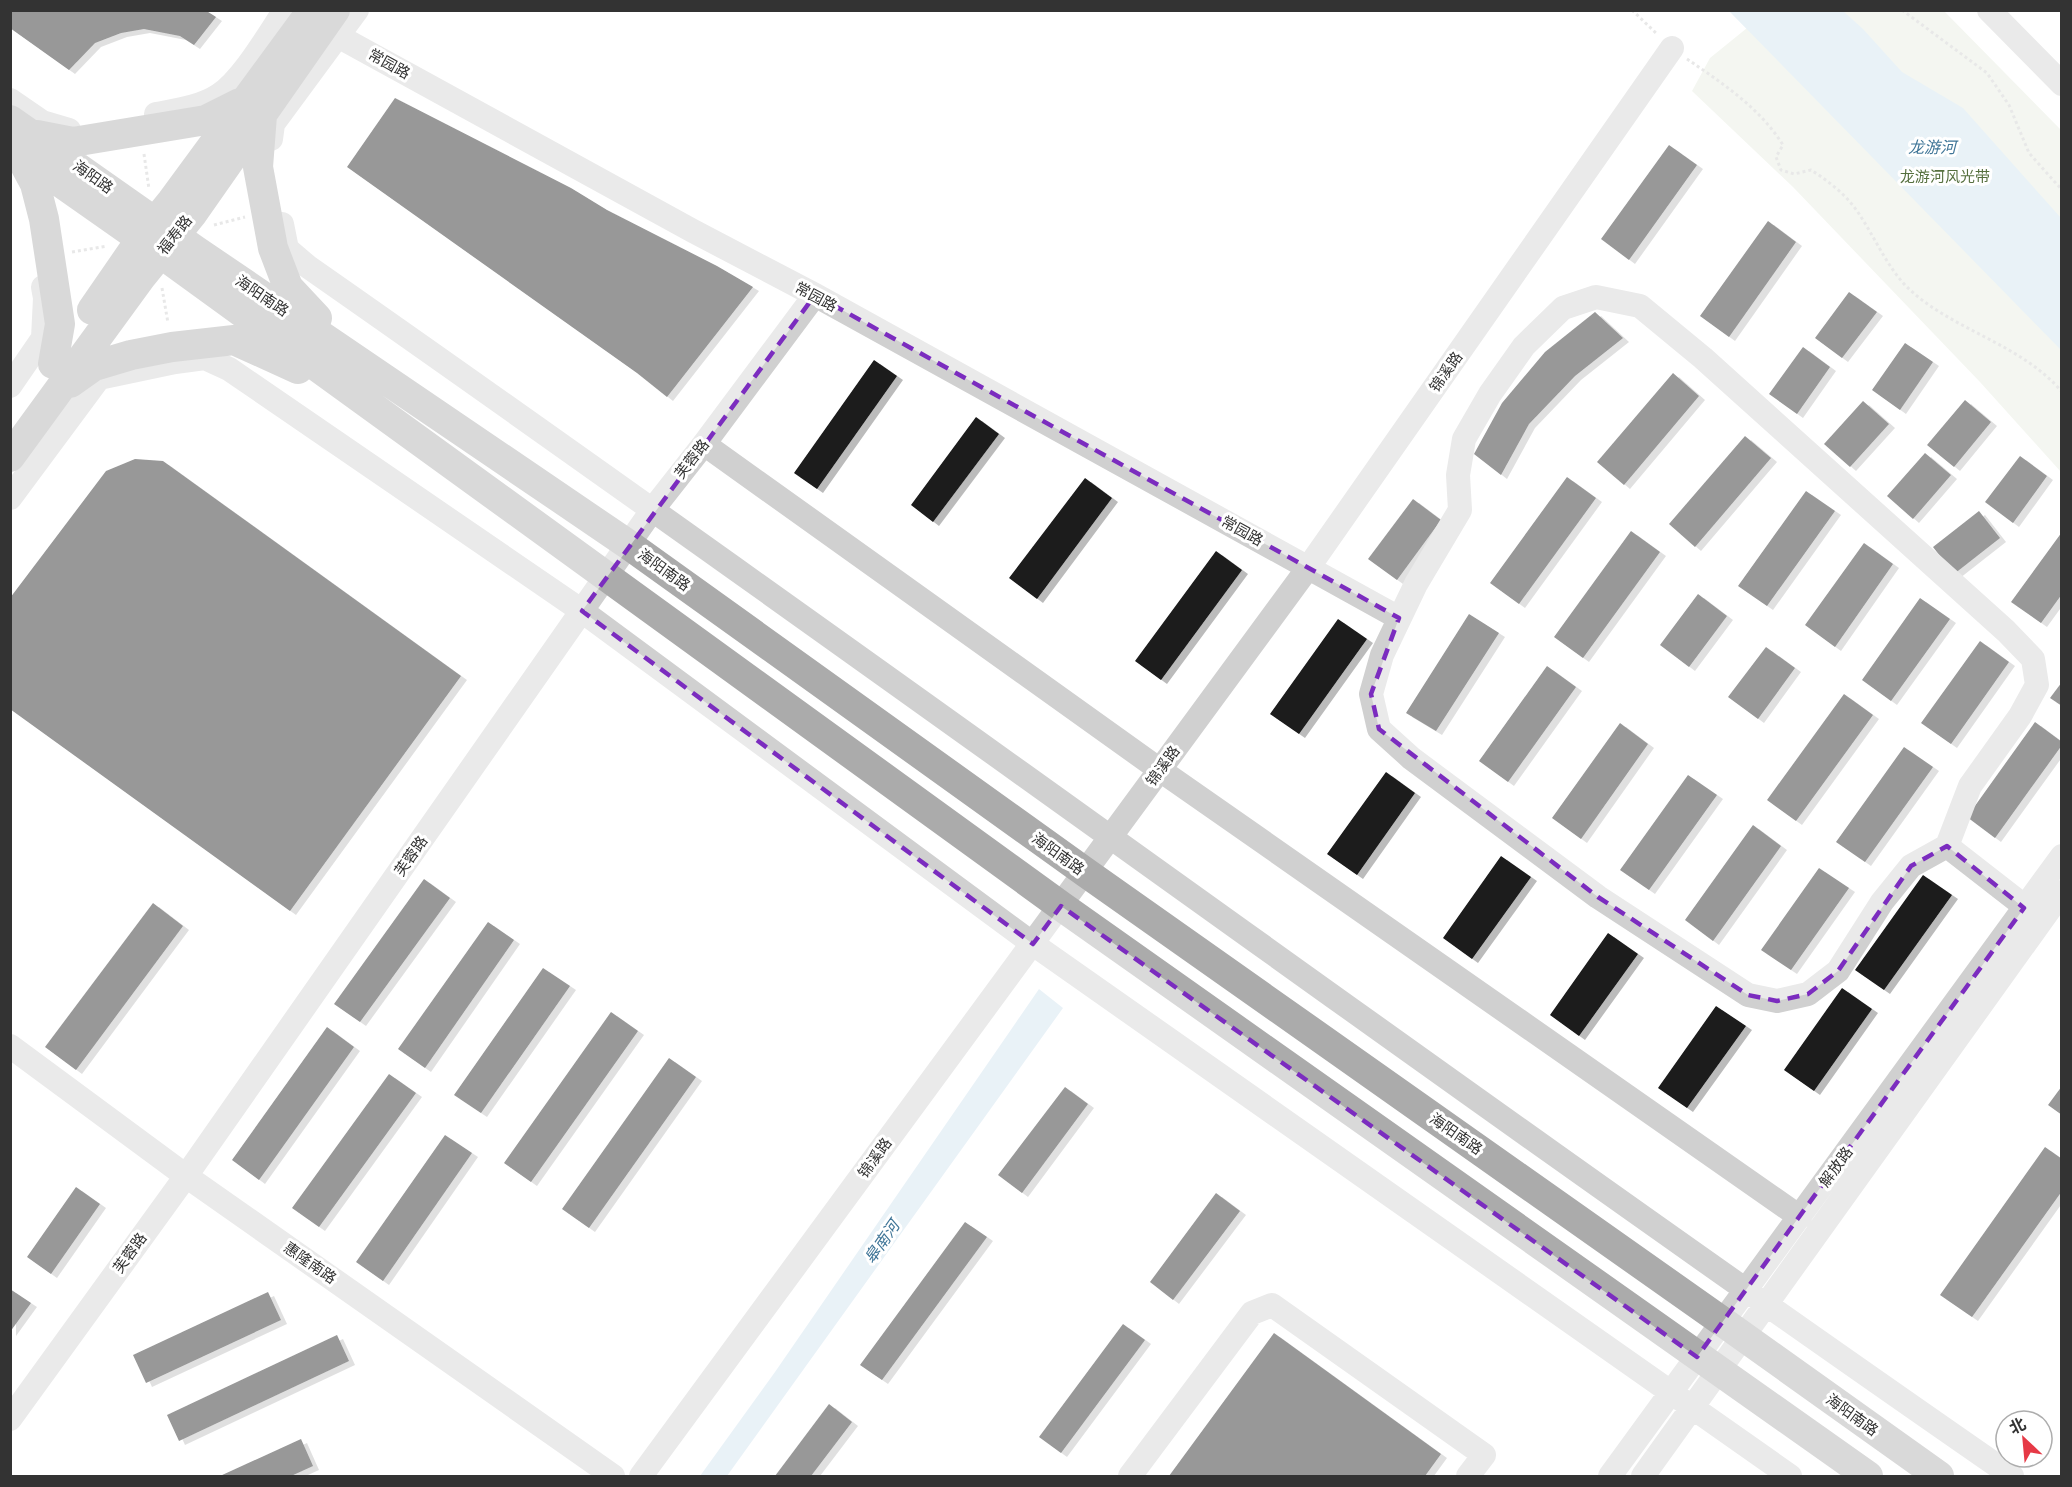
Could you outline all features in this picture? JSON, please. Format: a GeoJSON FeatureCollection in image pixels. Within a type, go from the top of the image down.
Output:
{"type":"FeatureCollection","features":[{"type":"Feature","properties":{"kind":"main road","name":"福寿路"},"geometry":{"type":"LineString","coordinates":[[10,458],[55,378],[253,108],[327,21]]}},
{"type":"Feature","properties":{"kind":"main road"},"geometry":{"type":"LineString","coordinates":[[346,389],[234,340],[172,347],[131,355],[55,378],[60,324],[44,219],[35,184],[16,145],[73,142],[206,120],[253,108],[258,167],[273,248],[288,287],[358,361]]}},
{"type":"Feature","properties":{"kind":"main road","name":"海阳路"},"geometry":{"type":"LineString","coordinates":[[16,145],[158,238]]}},
{"type":"Feature","properties":{"kind":"main road","name":"海阳南路"},"geometry":{"type":"LineString","coordinates":[[158,238],[358,361],[629,545],[1085,872],[1939,1476]]}},
{"type":"Feature","properties":{"kind":"main road","name":"海阳南路"},"geometry":{"type":"LineString","coordinates":[[158,238],[346,389],[1061,906],[1868,1476]]}},
{"type":"Feature","properties":{"kind":"main road","name":"福寿路"},"geometry":{"type":"LineString","coordinates":[[10,425],[55,378]]}},
{"type":"Feature","properties":{"kind":"street"},"geometry":{"type":"LineString","coordinates":[[10,100],[42,122],[72,131],[188,108],[219,95],[238,76],[285,10]]}},
{"type":"Feature","properties":{"kind":"street"},"geometry":{"type":"LineString","coordinates":[[357,10],[327,21],[273,124],[270,160],[287,249],[307,266],[653,509],[1767,1306],[2012,1476]]}},
{"type":"Feature","properties":{"kind":"street"},"geometry":{"type":"LineString","coordinates":[[1989,10],[2061,84]]}},
{"type":"Feature","properties":{"kind":"street","name":"常园路"},"geometry":{"type":"LineString","coordinates":[[327,21],[693,231],[814,295],[1399,618]]}},
{"type":"Feature","properties":{"kind":"street","name":"锦溪路"},"geometry":{"type":"LineString","coordinates":[[641,1476],[1308,568],[1672,48]]}},
{"type":"Feature","properties":{"kind":"street"},"geometry":{"type":"LineString","coordinates":[[10,386],[43,338],[45,298],[30,206],[18,179],[16,145]]}},
{"type":"Feature","properties":{"kind":"street","name":"芙蓉路"},"geometry":{"type":"LineString","coordinates":[[10,1419],[186,1176],[653,509],[814,295]]}},
{"type":"Feature","properties":{"kind":"street"},"geometry":{"type":"LineString","coordinates":[[1596,297],[1640,306],[1703,358],[2006,631],[2033,658],[2037,685],[2020,716],[1970,786],[1947,846],[1911,866],[1882,902],[1838,971],[1808,994],[1777,1001],[1748,995],[1598,897],[1411,758],[1378,729],[1371,694],[1382,654],[1399,618],[1460,510],[1458,475],[1464,439],[1490,394],[1524,346],[1563,308],[1596,297]]}},
{"type":"Feature","properties":{"kind":"street"},"geometry":{"type":"LineString","coordinates":[[10,498],[99,378],[205,358],[229,369],[582,611],[1033,944],[1790,1476]]}},
{"type":"Feature","properties":{"kind":"street"},"geometry":{"type":"LineString","coordinates":[[704,444],[1160,770],[1800,1217]]}},
{"type":"Feature","properties":{"kind":"street"},"geometry":{"type":"LineString","coordinates":[[1947,846],[2033,913]]}},
{"type":"Feature","properties":{"kind":"street","name":"解放路"},"geometry":{"type":"LineString","coordinates":[[1610,1476],[1671,1392],[1708,1365],[1734,1330],[1767,1306],[2033,913],[2061,856]]}},
{"type":"Feature","properties":{"kind":"street","name":"解放路"},"geometry":{"type":"LineString","coordinates":[[1734,1330],[1745,1290],[2033,913],[2061,892]]}},
{"type":"Feature","properties":{"kind":"street","name":"惠隆南路"},"geometry":{"type":"LineString","coordinates":[[10,1046],[186,1176],[613,1476]]}},
{"type":"Feature","properties":{"kind":"street"},"geometry":{"type":"LineString","coordinates":[[1130,1476],[1252,1313],[1272,1305],[1484,1455],[1468,1476]]}},
{"type":"Feature","properties":{"kind":"street","name":"解放路"},"geometry":{"type":"LineString","coordinates":[[1643,1476],[1693,1408],[1708,1365]]}},
{"type":"Feature","properties":{"kind":"path"},"geometry":{"type":"LineString","coordinates":[[1632,10],[1672,48],[1730,89],[1773,130],[1782,145],[1776,157],[1781,170],[1794,174],[1811,170],[1831,182],[1859,214],[1890,266],[1907,286],[1927,303],[1997,343],[2035,368],[2061,392]]}},
{"type":"Feature","properties":{"kind":"path"},"geometry":{"type":"LineString","coordinates":[[1902,10],[1987,74],[2009,105],[2029,153],[2061,190]]}},
{"type":"Feature","properties":{"kind":"highlighted area"},"geometry":{"type":"Polygon","coordinates":[[[815,295],[1399,618],[1371,694],[1379,729],[1598,897],[1748,995],[1777,1001],[1808,994],[1838,971],[1911,866],[1947,846],[2024,908],[1697,1357],[1061,906],[1033,944],[582,611],[815,295]]]}},
{"type":"Feature","properties":{"kind":"green space","name":"龙游河风光带"},"geometry":{"type":"Polygon","coordinates":[[[1768,11],[1944,11],[2061,130],[2061,472],[1980,382],[1793,187],[1692,91],[1710,58],[1768,11]]]}},
{"type":"Feature","properties":{"kind":"water","name":"龙游河"},"geometry":{"type":"Polygon","coordinates":[[[1729,11],[1843,11],[1863,29],[1902,72],[1963,108],[2061,218],[2061,350],[1729,11]]]}},
{"type":"Feature","properties":{"kind":"water","name":"皋南河"},"geometry":{"type":"Polygon","coordinates":[[[1039,989],[1063,1008],[727,1476],[700,1476],[775,1372],[1039,989]]]}},
{"type":"Feature","properties":{"kind":"building"},"geometry":{"type":"Polygon","coordinates":[[[10,10],[205,10],[216,17],[194,45],[180,36],[144,29],[121,33],[95,43],[69,70],[10,28],[10,10]]]}},
{"type":"Feature","properties":{"kind":"building"},"geometry":{"type":"Polygon","coordinates":[[[395,98],[571,188],[607,210],[753,287],[667,397],[637,373],[347,167],[395,98]]]}},
{"type":"Feature","properties":{"kind":"building"},"geometry":{"type":"Polygon","coordinates":[[[1669,145],[1697,165],[1629,260],[1601,239],[1669,145]]]}},
{"type":"Feature","properties":{"kind":"building"},"geometry":{"type":"Polygon","coordinates":[[[1768,221],[1796,242],[1729,337],[1700,316],[1768,221]]]}},
{"type":"Feature","properties":{"kind":"building"},"geometry":{"type":"Polygon","coordinates":[[[1849,292],[1877,312],[1842,358],[1815,338],[1849,292]]]}},
{"type":"Feature","properties":{"kind":"building"},"geometry":{"type":"Polygon","coordinates":[[[1595,312],[1623,338],[1575,376],[1529,424],[1501,475],[1474,454],[1502,403],[1545,352],[1595,312]]]}},
{"type":"Feature","properties":{"kind":"building"},"geometry":{"type":"Polygon","coordinates":[[[1905,343],[1933,362],[1900,410],[1872,390],[1905,343]]]}},
{"type":"Feature","properties":{"kind":"building"},"geometry":{"type":"Polygon","coordinates":[[[1803,347],[1830,367],[1797,414],[1769,394],[1803,347]]]}},
{"type":"Feature","properties":{"kind":"building"},"geometry":{"type":"Polygon","coordinates":[[[874,360],[897,376],[817,489],[794,473],[874,360]]]}},
{"type":"Feature","properties":{"kind":"building"},"geometry":{"type":"Polygon","coordinates":[[[1673,373],[1699,396],[1624,485],[1597,462],[1673,373]]]}},
{"type":"Feature","properties":{"kind":"building"},"geometry":{"type":"Polygon","coordinates":[[[1965,400],[1991,422],[1954,467],[1927,445],[1965,400]]]}},
{"type":"Feature","properties":{"kind":"building"},"geometry":{"type":"Polygon","coordinates":[[[1863,401],[1889,424],[1850,467],[1824,444],[1863,401]]]}},
{"type":"Feature","properties":{"kind":"building"},"geometry":{"type":"Polygon","coordinates":[[[976,417],[999,434],[933,522],[911,505],[976,417]]]}},
{"type":"Feature","properties":{"kind":"building"},"geometry":{"type":"Polygon","coordinates":[[[1745,436],[1771,458],[1695,547],[1669,524],[1745,436]]]}},
{"type":"Feature","properties":{"kind":"building"},"geometry":{"type":"Polygon","coordinates":[[[1925,453],[1951,475],[1913,519],[1887,496],[1925,453]]]}},
{"type":"Feature","properties":{"kind":"building"},"geometry":{"type":"Polygon","coordinates":[[[2020,456],[2047,476],[2013,523],[1985,502],[2020,456]]]}},
{"type":"Feature","properties":{"kind":"building"},"geometry":{"type":"Polygon","coordinates":[[[135,459],[163,461],[461,676],[290,911],[10,709],[10,598],[106,471],[135,459]]]}},
{"type":"Feature","properties":{"kind":"building"},"geometry":{"type":"Polygon","coordinates":[[[1567,477],[1596,498],[1519,604],[1490,583],[1567,477]]]}},
{"type":"Feature","properties":{"kind":"building"},"geometry":{"type":"Polygon","coordinates":[[[1085,478],[1112,498],[1037,599],[1009,578],[1085,478]]]}},
{"type":"Feature","properties":{"kind":"building"},"geometry":{"type":"Polygon","coordinates":[[[1806,491],[1835,511],[1767,606],[1738,586],[1806,491]]]}},
{"type":"Feature","properties":{"kind":"building"},"geometry":{"type":"Polygon","coordinates":[[[1413,499],[1441,520],[1397,580],[1368,559],[1413,499]]]}},
{"type":"Feature","properties":{"kind":"building"},"geometry":{"type":"Polygon","coordinates":[[[1979,511],[2000,538],[1954,574],[1933,547],[1979,511]]]}},
{"type":"Feature","properties":{"kind":"building"},"geometry":{"type":"Polygon","coordinates":[[[1631,531],[1660,552],[1583,658],[1554,637],[1631,531]]]}},
{"type":"Feature","properties":{"kind":"building"},"geometry":{"type":"Polygon","coordinates":[[[2062,532],[2062,594],[2041,623],[2011,602],[2062,532]]]}},
{"type":"Feature","properties":{"kind":"building"},"geometry":{"type":"Polygon","coordinates":[[[1864,543],[1893,564],[1835,647],[1805,625],[1864,543]]]}},
{"type":"Feature","properties":{"kind":"building"},"geometry":{"type":"Polygon","coordinates":[[[1216,551],[1242,570],[1161,680],[1135,661],[1216,551]]]}},
{"type":"Feature","properties":{"kind":"building"},"geometry":{"type":"Polygon","coordinates":[[[1698,594],[1727,616],[1689,667],[1660,645],[1698,594]]]}},
{"type":"Feature","properties":{"kind":"building"},"geometry":{"type":"Polygon","coordinates":[[[1920,598],[1950,619],[1891,701],[1862,680],[1920,598]]]}},
{"type":"Feature","properties":{"kind":"building"},"geometry":{"type":"Polygon","coordinates":[[[1469,614],[1499,633],[1436,731],[1406,713],[1469,614]]]}},
{"type":"Feature","properties":{"kind":"building"},"geometry":{"type":"Polygon","coordinates":[[[1338,619],[1367,639],[1299,734],[1270,714],[1338,619]]]}},
{"type":"Feature","properties":{"kind":"building"},"geometry":{"type":"Polygon","coordinates":[[[1980,641],[2009,662],[1951,744],[1921,723],[1980,641]]]}},
{"type":"Feature","properties":{"kind":"building"},"geometry":{"type":"Polygon","coordinates":[[[1766,647],[1795,668],[1758,719],[1728,697],[1766,647]]]}},
{"type":"Feature","properties":{"kind":"building"},"geometry":{"type":"Polygon","coordinates":[[[1547,666],[1576,687],[1508,782],[1479,761],[1547,666]]]}},
{"type":"Feature","properties":{"kind":"building"},"geometry":{"type":"Polygon","coordinates":[[[2062,682],[2062,706],[2050,698],[2062,682]]]}},
{"type":"Feature","properties":{"kind":"building"},"geometry":{"type":"Polygon","coordinates":[[[1844,694],[1873,715],[1796,821],[1767,800],[1844,694]]]}},
{"type":"Feature","properties":{"kind":"building"},"geometry":{"type":"Polygon","coordinates":[[[2035,722],[2062,742],[2062,745],[1995,838],[1967,817],[2035,722]]]}},
{"type":"Feature","properties":{"kind":"building"},"geometry":{"type":"Polygon","coordinates":[[[1620,723],[1648,744],[1581,839],[1552,818],[1620,723]]]}},
{"type":"Feature","properties":{"kind":"building"},"geometry":{"type":"Polygon","coordinates":[[[1904,747],[1933,767],[1865,862],[1836,842],[1904,747]]]}},
{"type":"Feature","properties":{"kind":"building"},"geometry":{"type":"Polygon","coordinates":[[[1386,772],[1415,793],[1357,875],[1327,854],[1386,772]]]}},
{"type":"Feature","properties":{"kind":"building"},"geometry":{"type":"Polygon","coordinates":[[[1688,775],[1717,795],[1649,890],[1620,870],[1688,775]]]}},
{"type":"Feature","properties":{"kind":"building"},"geometry":{"type":"Polygon","coordinates":[[[1753,825],[1781,846],[1713,941],[1685,920],[1753,825]]]}},
{"type":"Feature","properties":{"kind":"building"},"geometry":{"type":"Polygon","coordinates":[[[1501,856],[1531,877],[1472,959],[1443,938],[1501,856]]]}},
{"type":"Feature","properties":{"kind":"building"},"geometry":{"type":"Polygon","coordinates":[[[1819,868],[1849,888],[1791,970],[1761,950],[1819,868]]]}},
{"type":"Feature","properties":{"kind":"building"},"geometry":{"type":"Polygon","coordinates":[[[1923,875],[1952,895],[1884,990],[1855,970],[1923,875]]]}},
{"type":"Feature","properties":{"kind":"building"},"geometry":{"type":"Polygon","coordinates":[[[424,879],[450,898],[360,1022],[334,1004],[424,879]]]}},
{"type":"Feature","properties":{"kind":"building"},"geometry":{"type":"Polygon","coordinates":[[[153,903],[183,926],[76,1070],[45,1047],[153,903]]]}},
{"type":"Feature","properties":{"kind":"building"},"geometry":{"type":"Polygon","coordinates":[[[488,922],[514,940],[425,1068],[398,1049],[488,922]]]}},
{"type":"Feature","properties":{"kind":"building"},"geometry":{"type":"Polygon","coordinates":[[[1608,933],[1638,954],[1579,1036],[1550,1015],[1608,933]]]}},
{"type":"Feature","properties":{"kind":"building"},"geometry":{"type":"Polygon","coordinates":[[[543,968],[570,986],[481,1113],[454,1095],[543,968]]]}},
{"type":"Feature","properties":{"kind":"building"},"geometry":{"type":"Polygon","coordinates":[[[1842,988],[1872,1009],[1814,1091],[1784,1070],[1842,988]]]}},
{"type":"Feature","properties":{"kind":"building"},"geometry":{"type":"Polygon","coordinates":[[[1716,1006],[1746,1026],[1687,1108],[1658,1088],[1716,1006]]]}},
{"type":"Feature","properties":{"kind":"building"},"geometry":{"type":"Polygon","coordinates":[[[611,1012],[638,1031],[531,1182],[504,1163],[611,1012]]]}},
{"type":"Feature","properties":{"kind":"building"},"geometry":{"type":"Polygon","coordinates":[[[327,1027],[354,1047],[259,1180],[232,1160],[327,1027]]]}},
{"type":"Feature","properties":{"kind":"building"},"geometry":{"type":"Polygon","coordinates":[[[669,1058],[696,1077],[589,1228],[562,1209],[669,1058]]]}},
{"type":"Feature","properties":{"kind":"building"},"geometry":{"type":"Polygon","coordinates":[[[389,1074],[416,1093],[319,1227],[292,1208],[389,1074]]]}},
{"type":"Feature","properties":{"kind":"building"},"geometry":{"type":"Polygon","coordinates":[[[2062,1086],[2062,1115],[2048,1105],[2062,1086]]]}},
{"type":"Feature","properties":{"kind":"building"},"geometry":{"type":"Polygon","coordinates":[[[1065,1087],[1088,1104],[1022,1193],[998,1175],[1065,1087]]]}},
{"type":"Feature","properties":{"kind":"building"},"geometry":{"type":"Polygon","coordinates":[[[445,1135],[472,1153],[383,1281],[356,1262],[445,1135]]]}},
{"type":"Feature","properties":{"kind":"building"},"geometry":{"type":"Polygon","coordinates":[[[2045,1147],[2062,1159],[2062,1191],[1972,1317],[1940,1295],[2045,1147]]]}},
{"type":"Feature","properties":{"kind":"building"},"geometry":{"type":"Polygon","coordinates":[[[76,1187],[100,1204],[51,1274],[27,1257],[76,1187]]]}},
{"type":"Feature","properties":{"kind":"building"},"geometry":{"type":"Polygon","coordinates":[[[1216,1193],[1240,1211],[1173,1300],[1150,1282],[1216,1193]]]}},
{"type":"Feature","properties":{"kind":"building"},"geometry":{"type":"Polygon","coordinates":[[[965,1222],[987,1237],[882,1380],[860,1365],[965,1222]]]}},
{"type":"Feature","properties":{"kind":"building"},"geometry":{"type":"Polygon","coordinates":[[[10,1289],[31,1303],[10,1332],[10,1289]]]}},
{"type":"Feature","properties":{"kind":"building"},"geometry":{"type":"Polygon","coordinates":[[[268,1292],[281,1320],[146,1383],[133,1355],[268,1292]]]}},
{"type":"Feature","properties":{"kind":"building"},"geometry":{"type":"Polygon","coordinates":[[[1123,1324],[1145,1340],[1061,1453],[1039,1437],[1123,1324]]]}},
{"type":"Feature","properties":{"kind":"building"},"geometry":{"type":"Polygon","coordinates":[[[1274,1333],[1441,1454],[1425,1476],[1169,1476],[1274,1333]]]}},
{"type":"Feature","properties":{"kind":"building"},"geometry":{"type":"Polygon","coordinates":[[[337,1335],[349,1361],[179,1441],[167,1415],[337,1335]]]}},
{"type":"Feature","properties":{"kind":"building"},"geometry":{"type":"Polygon","coordinates":[[[829,1404],[852,1422],[811,1476],[775,1476],[829,1404]]]}},
{"type":"Feature","properties":{"kind":"building"},"geometry":{"type":"Polygon","coordinates":[[[301,1439],[313,1466],[291,1476],[220,1476],[301,1439]]]}}]}
